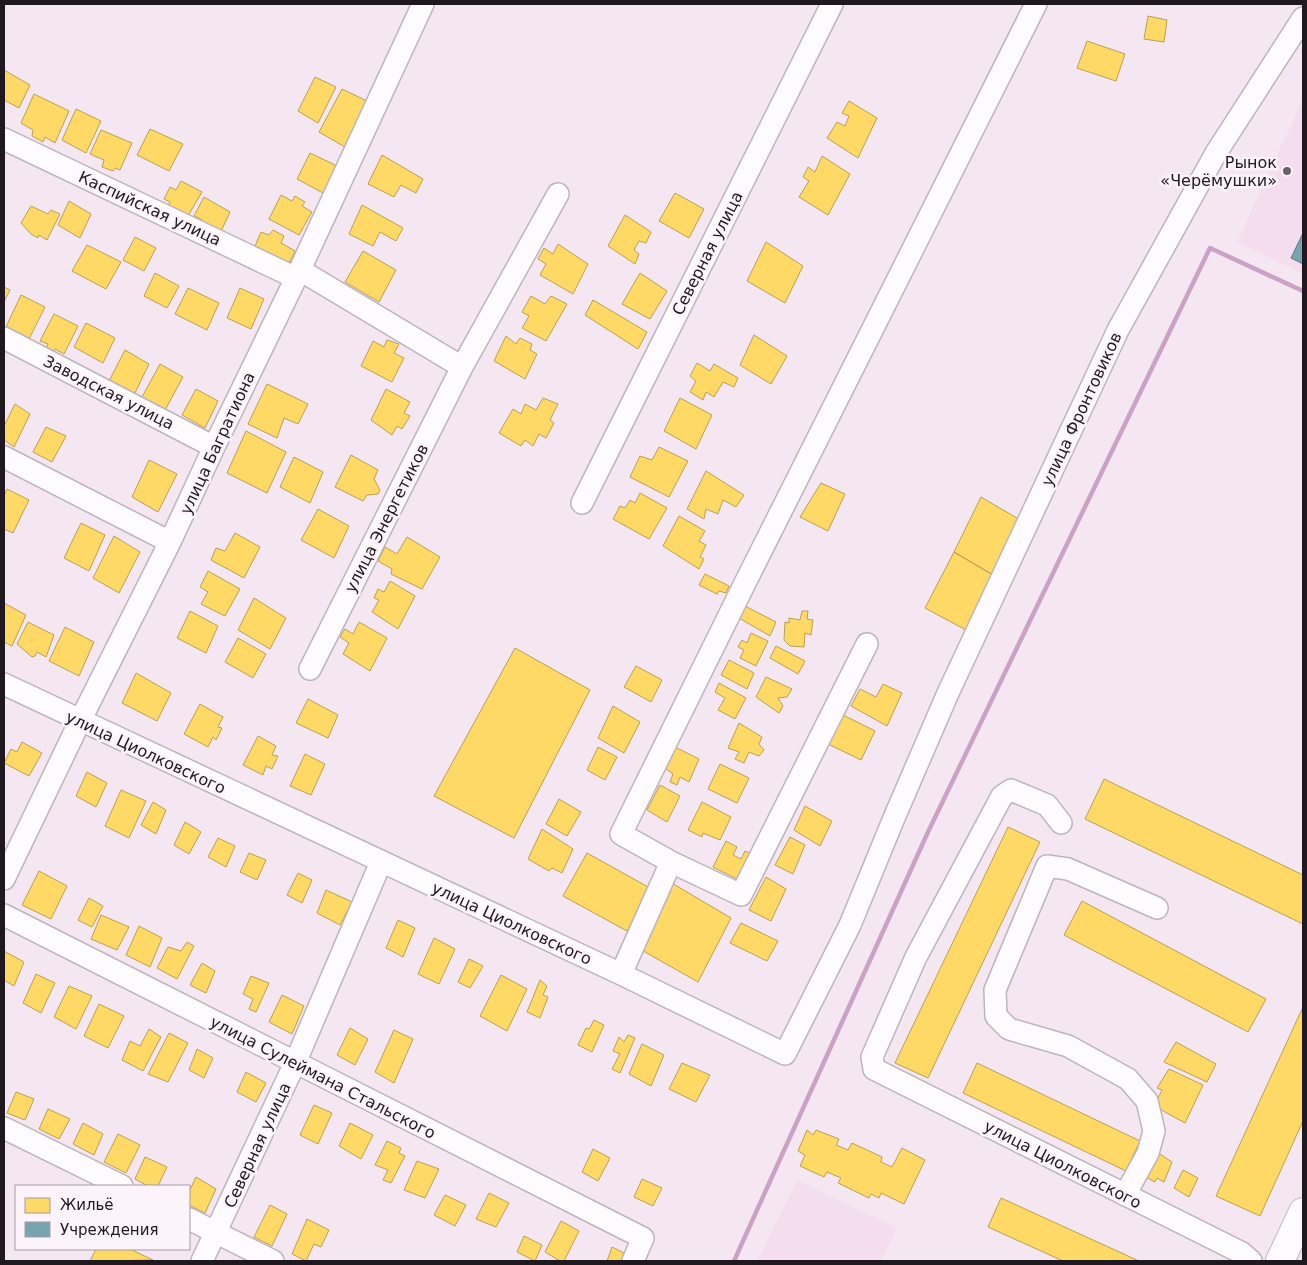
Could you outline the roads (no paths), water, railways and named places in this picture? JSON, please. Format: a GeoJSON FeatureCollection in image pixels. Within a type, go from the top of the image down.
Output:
{"type":"FeatureCollection","features":[{"type":"Feature","properties":{"kind":"main road"},"geometry":{"type":"LineString","coordinates":[[1280,1261],[1303,1212]]}},
{"type":"Feature","properties":{"kind":"main road"},"geometry":{"type":"LineString","coordinates":[[1284,1261],[1303,1220]]}},
{"type":"Feature","properties":{"kind":"street","name":"улица Багратиона"},"geometry":{"type":"LineString","coordinates":[[4,878],[170,542],[424,4]]}},
{"type":"Feature","properties":{"kind":"street","name":"Северная улица"},"geometry":{"type":"LineString","coordinates":[[582,503],[832,4]]}},
{"type":"Feature","properties":{"kind":"street"},"geometry":{"type":"LineString","coordinates":[[867,644],[741,895],[671,862],[621,834],[756,560],[1036,4]]}},
{"type":"Feature","properties":{"kind":"street","name":"улица Фронтовиков"},"geometry":{"type":"LineString","coordinates":[[894,818],[948,693],[1118,330],[1216,153],[1303,18]]}},
{"type":"Feature","properties":{"kind":"street","name":"Каспийская улица"},"geometry":{"type":"LineString","coordinates":[[4,139],[298,274]]}},
{"type":"Feature","properties":{"kind":"street","name":"улица Энергетиков"},"geometry":{"type":"LineString","coordinates":[[310,669],[462,367],[558,194]]}},
{"type":"Feature","properties":{"kind":"street"},"geometry":{"type":"LineString","coordinates":[[298,274],[462,367]]}},
{"type":"Feature","properties":{"kind":"street","name":"Заводская улица"},"geometry":{"type":"LineString","coordinates":[[4,338],[214,447]]}},
{"type":"Feature","properties":{"kind":"street"},"geometry":{"type":"LineString","coordinates":[[4,457],[170,542]]}},
{"type":"Feature","properties":{"kind":"street","name":"улица Циолковского"},"geometry":{"type":"LineString","coordinates":[[4,684],[620,974],[785,1054],[850,925],[894,818]]}},
{"type":"Feature","properties":{"kind":"street","name":"улица Циолковского"},"geometry":{"type":"LineString","coordinates":[[1061,823],[1047,805],[1010,790],[1002,796],[916,957],[872,1057],[874,1069],[1242,1253],[1251,1261]]}},
{"type":"Feature","properties":{"kind":"street","name":"Северная улица"},"geometry":{"type":"LineString","coordinates":[[202,1261],[295,1063],[381,862]]}},
{"type":"Feature","properties":{"kind":"street"},"geometry":{"type":"LineString","coordinates":[[620,974],[671,862]]}},
{"type":"Feature","properties":{"kind":"street"},"geometry":{"type":"LineString","coordinates":[[1125,1195],[1148,1153],[1154,1131],[1147,1101],[1128,1079],[1068,1046],[1010,1029],[996,1016],[995,990],[1047,866],[1068,869],[1157,908]]}},
{"type":"Feature","properties":{"kind":"street","name":"улица Сулеймана Стальского"},"geometry":{"type":"LineString","coordinates":[[4,915],[643,1238],[633,1261]]}},
{"type":"Feature","properties":{"kind":"street"},"geometry":{"type":"LineString","coordinates":[[4,1128],[120,1185]]}},
{"type":"Feature","properties":{"kind":"street"},"geometry":{"type":"LineString","coordinates":[[190,1219],[273,1261]]}},
{"type":"Feature","properties":{"kind":"waterway"},"geometry":{"type":"LineString","coordinates":[[734,1261],[928,832],[1210,248],[1303,291]]}},
{"type":"Feature","properties":{"kind":"place","name":"Рынок «Черёмушки»"},"geometry":{"type":"Point","coordinates":[1287,171]}}]}
